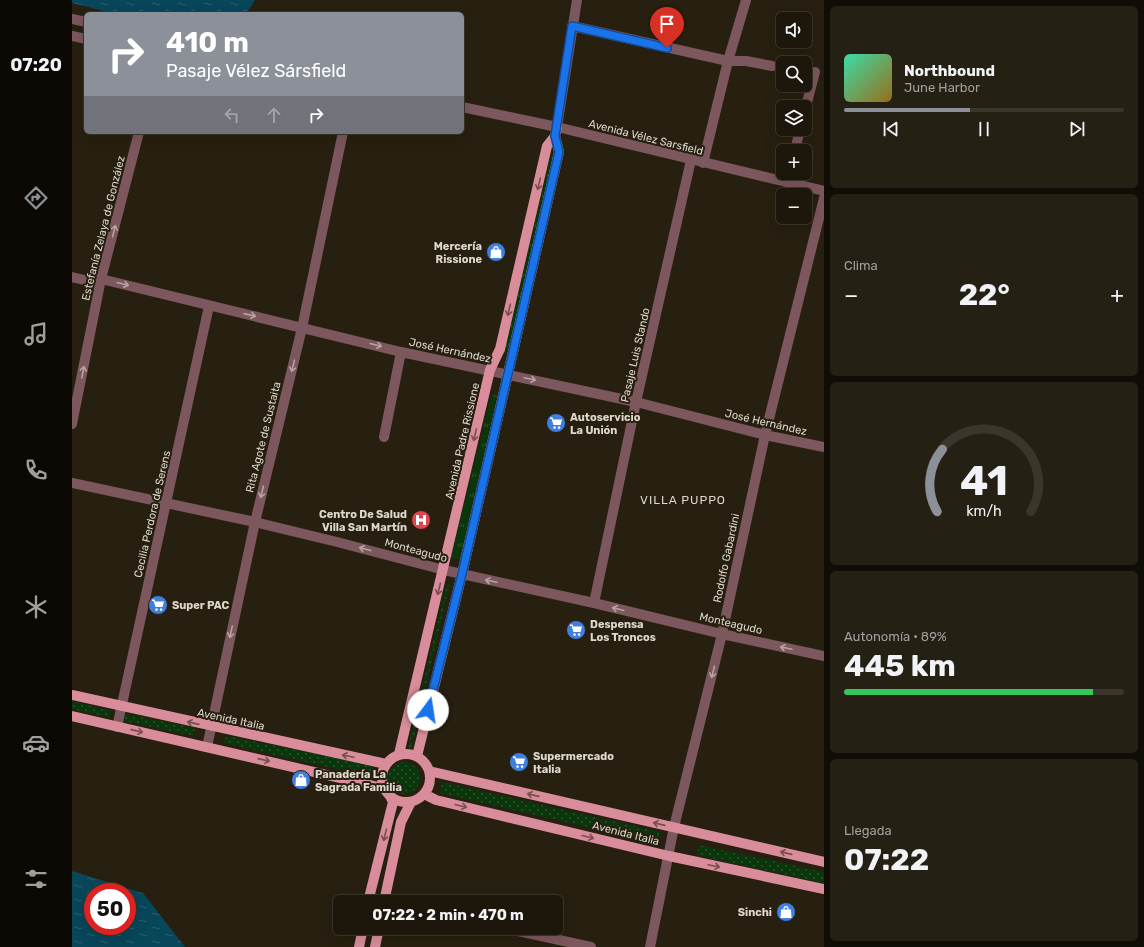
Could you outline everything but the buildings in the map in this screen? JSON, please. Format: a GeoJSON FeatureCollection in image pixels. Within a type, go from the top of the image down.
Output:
{"type":"FeatureCollection","features":[{"type":"Feature","properties":{"kind":"main road","name":"Avenida Padre Rissione"},"geometry":{"type":"LineString","coordinates":[[399,754],[444,570],[490,370],[500,349],[547,146],[556,132]]}},
{"type":"Feature","properties":{"kind":"main road","name":"Avenida Padre Rissione"},"geometry":{"type":"LineString","coordinates":[[417,756],[462,574],[559,152],[556,132]]}},
{"type":"Feature","properties":{"kind":"main road","name":"Avenida Italia"},"geometry":{"type":"LineString","coordinates":[[72,695],[211,727],[386,764]]}},
{"type":"Feature","properties":{"kind":"main road"},"geometry":{"type":"LineString","coordinates":[[72,716],[383,788]]}},
{"type":"Feature","properties":{"kind":"main road"},"geometry":{"type":"LineString","coordinates":[[399,754],[417,756],[425,762],[429,771],[430,783],[424,794],[411,802],[399,802],[391,798],[383,788],[381,777],[386,764],[399,754]]}},
{"type":"Feature","properties":{"kind":"main road","name":"Avenida Italia"},"geometry":{"type":"LineString","coordinates":[[429,771],[824,862]]}},
{"type":"Feature","properties":{"kind":"main road","name":"Avenida Italia"},"geometry":{"type":"LineString","coordinates":[[424,794],[436,800],[669,856],[824,890]]}},
{"type":"Feature","properties":{"kind":"main road"},"geometry":{"type":"LineString","coordinates":[[370,895],[392,802],[391,798]]}},
{"type":"Feature","properties":{"kind":"main road"},"geometry":{"type":"LineString","coordinates":[[385,895],[401,822],[411,802]]}},
{"type":"Feature","properties":{"kind":"main road"},"geometry":{"type":"LineString","coordinates":[[359,947],[362,935]]}},
{"type":"Feature","properties":{"kind":"main road"},"geometry":{"type":"LineString","coordinates":[[375,947],[378,935]]}},
{"type":"Feature","properties":{"kind":"street","name":"Avenida Padre Rissione"},"geometry":{"type":"LineString","coordinates":[[556,132],[572,26],[578,0]]}},
{"type":"Feature","properties":{"kind":"street"},"geometry":{"type":"LineString","coordinates":[[703,163],[728,61],[746,0]]}},
{"type":"Feature","properties":{"kind":"street"},"geometry":{"type":"LineString","coordinates":[[72,18],[84,21]]}},
{"type":"Feature","properties":{"kind":"street"},"geometry":{"type":"LineString","coordinates":[[572,26],[728,61],[746,61],[772,66]]}},
{"type":"Feature","properties":{"kind":"street"},"geometry":{"type":"LineString","coordinates":[[72,36],[84,39]]}},
{"type":"Feature","properties":{"kind":"street"},"geometry":{"type":"LineString","coordinates":[[807,100],[814,72]]}},
{"type":"Feature","properties":{"kind":"street","name":"Avenida Vélez Sarsfield"},"geometry":{"type":"LineString","coordinates":[[464,109],[556,132],[703,163],[776,176]]}},
{"type":"Feature","properties":{"kind":"street","name":"Estefanía Zelaya de González"},"geometry":{"type":"LineString","coordinates":[[72,424],[101,279],[138,134]]}},
{"type":"Feature","properties":{"kind":"street","name":"Rita Agote de Sustaita"},"geometry":{"type":"LineString","coordinates":[[207,748],[255,522],[302,328],[343,134]]}},
{"type":"Feature","properties":{"kind":"street","name":"Pasaje Luis Stando"},"geometry":{"type":"LineString","coordinates":[[594,603],[636,402],[691,160]]}},
{"type":"Feature","properties":{"kind":"street","name":"Avenida Vélez Sarsfield"},"geometry":{"type":"LineString","coordinates":[[794,180],[824,191]]}},
{"type":"Feature","properties":{"kind":"street","name":"Rodolfo Gabardini"},"geometry":{"type":"LineString","coordinates":[[650,947],[674,827],[722,634],[765,436],[824,198]]}},
{"type":"Feature","properties":{"kind":"street","name":"José Hernández"},"geometry":{"type":"LineString","coordinates":[[72,277],[92,282],[101,279],[401,352],[636,402],[765,436],[824,447]]}},
{"type":"Feature","properties":{"kind":"street","name":"Cecilia Perdora de Serens"},"geometry":{"type":"LineString","coordinates":[[117,727],[167,504],[209,306]]}},
{"type":"Feature","properties":{"kind":"street"},"geometry":{"type":"LineString","coordinates":[[384,437],[401,352]]}},
{"type":"Feature","properties":{"kind":"street","name":"Monteagudo"},"geometry":{"type":"LineString","coordinates":[[72,483],[255,522],[444,570],[824,656]]}},
{"type":"Feature","properties":{"kind":"street"},"geometry":{"type":"LineString","coordinates":[[536,935],[591,947]]}},
{"type":"Feature","properties":{"kind":"green space"},"geometry":{"type":"Polygon","coordinates":[[[551,154],[554,155],[508,354],[504,353],[551,154]]]}},
{"type":"Feature","properties":{"kind":"green space"},"geometry":{"type":"Polygon","coordinates":[[[492,394],[497,395],[460,560],[451,557],[492,394]]]}},
{"type":"Feature","properties":{"kind":"green space"},"geometry":{"type":"Polygon","coordinates":[[[447,583],[450,584],[411,749],[408,748],[447,583]]]}},
{"type":"Feature","properties":{"kind":"green space"},"geometry":{"type":"Polygon","coordinates":[[[72,701],[111,711],[110,718],[72,709],[72,701]]]}},
{"type":"Feature","properties":{"kind":"green space"},"geometry":{"type":"Polygon","coordinates":[[[126,714],[195,728],[193,736],[124,721],[126,714]]]}},
{"type":"Feature","properties":{"kind":"green space"},"geometry":{"type":"Polygon","coordinates":[[[226,736],[373,765],[371,777],[224,743],[226,736]]]}},
{"type":"Feature","properties":{"kind":"green space"},"geometry":{"type":"Polygon","coordinates":[[[407,762],[413,764],[418,769],[420,778],[418,787],[413,792],[401,794],[395,792],[390,787],[388,775],[390,769],[395,764],[407,762]]]}},
{"type":"Feature","properties":{"kind":"green space"},"geometry":{"type":"Polygon","coordinates":[[[442,782],[660,832],[657,843],[440,793],[442,782]]]}},
{"type":"Feature","properties":{"kind":"green space"},"geometry":{"type":"Polygon","coordinates":[[[699,845],[824,872],[824,883],[697,855],[699,845]]]}},
{"type":"Feature","properties":{"kind":"water"},"geometry":{"type":"Polygon","coordinates":[[[72,0],[255,0],[247,12],[108,12],[72,3],[72,0]]]}},
{"type":"Feature","properties":{"kind":"water"},"geometry":{"type":"Polygon","coordinates":[[[72,871],[111,883],[84,883],[84,935],[136,935],[136,891],[143,893],[185,947],[72,947],[72,871]]]}},
{"type":"Feature","properties":{"kind":"place","name":"Mercería Rissione"},"geometry":{"type":"Point","coordinates":[496,252]}},
{"type":"Feature","properties":{"kind":"place","name":"Autoservicio La Unión"},"geometry":{"type":"Point","coordinates":[556,423]}},
{"type":"Feature","properties":{"kind":"place","name":"Centro De Salud Villa San Martín"},"geometry":{"type":"Point","coordinates":[421,520]}},
{"type":"Feature","properties":{"kind":"place","name":"Super PAC"},"geometry":{"type":"Point","coordinates":[158,605]}},
{"type":"Feature","properties":{"kind":"place","name":"Despensa Los Troncos"},"geometry":{"type":"Point","coordinates":[576,630]}},
{"type":"Feature","properties":{"kind":"place","name":"Supermercado Italia"},"geometry":{"type":"Point","coordinates":[519,762]}},
{"type":"Feature","properties":{"kind":"place","name":"Panadería La Sagrada Familia"},"geometry":{"type":"Point","coordinates":[301,780]}},
{"type":"Feature","properties":{"kind":"place","name":"Sinchi"},"geometry":{"type":"Point","coordinates":[786,912]}},
{"type":"Feature","properties":{"kind":"district","name":"VILLA PUPPO"},"geometry":{"type":"Point","coordinates":[683,500]}},
{"type":"Feature","properties":{"kind":"route"},"geometry":{"type":"LineString","coordinates":[[428,710],[462,574],[559,152],[555,136],[572,26],[667,48]]}}]}
